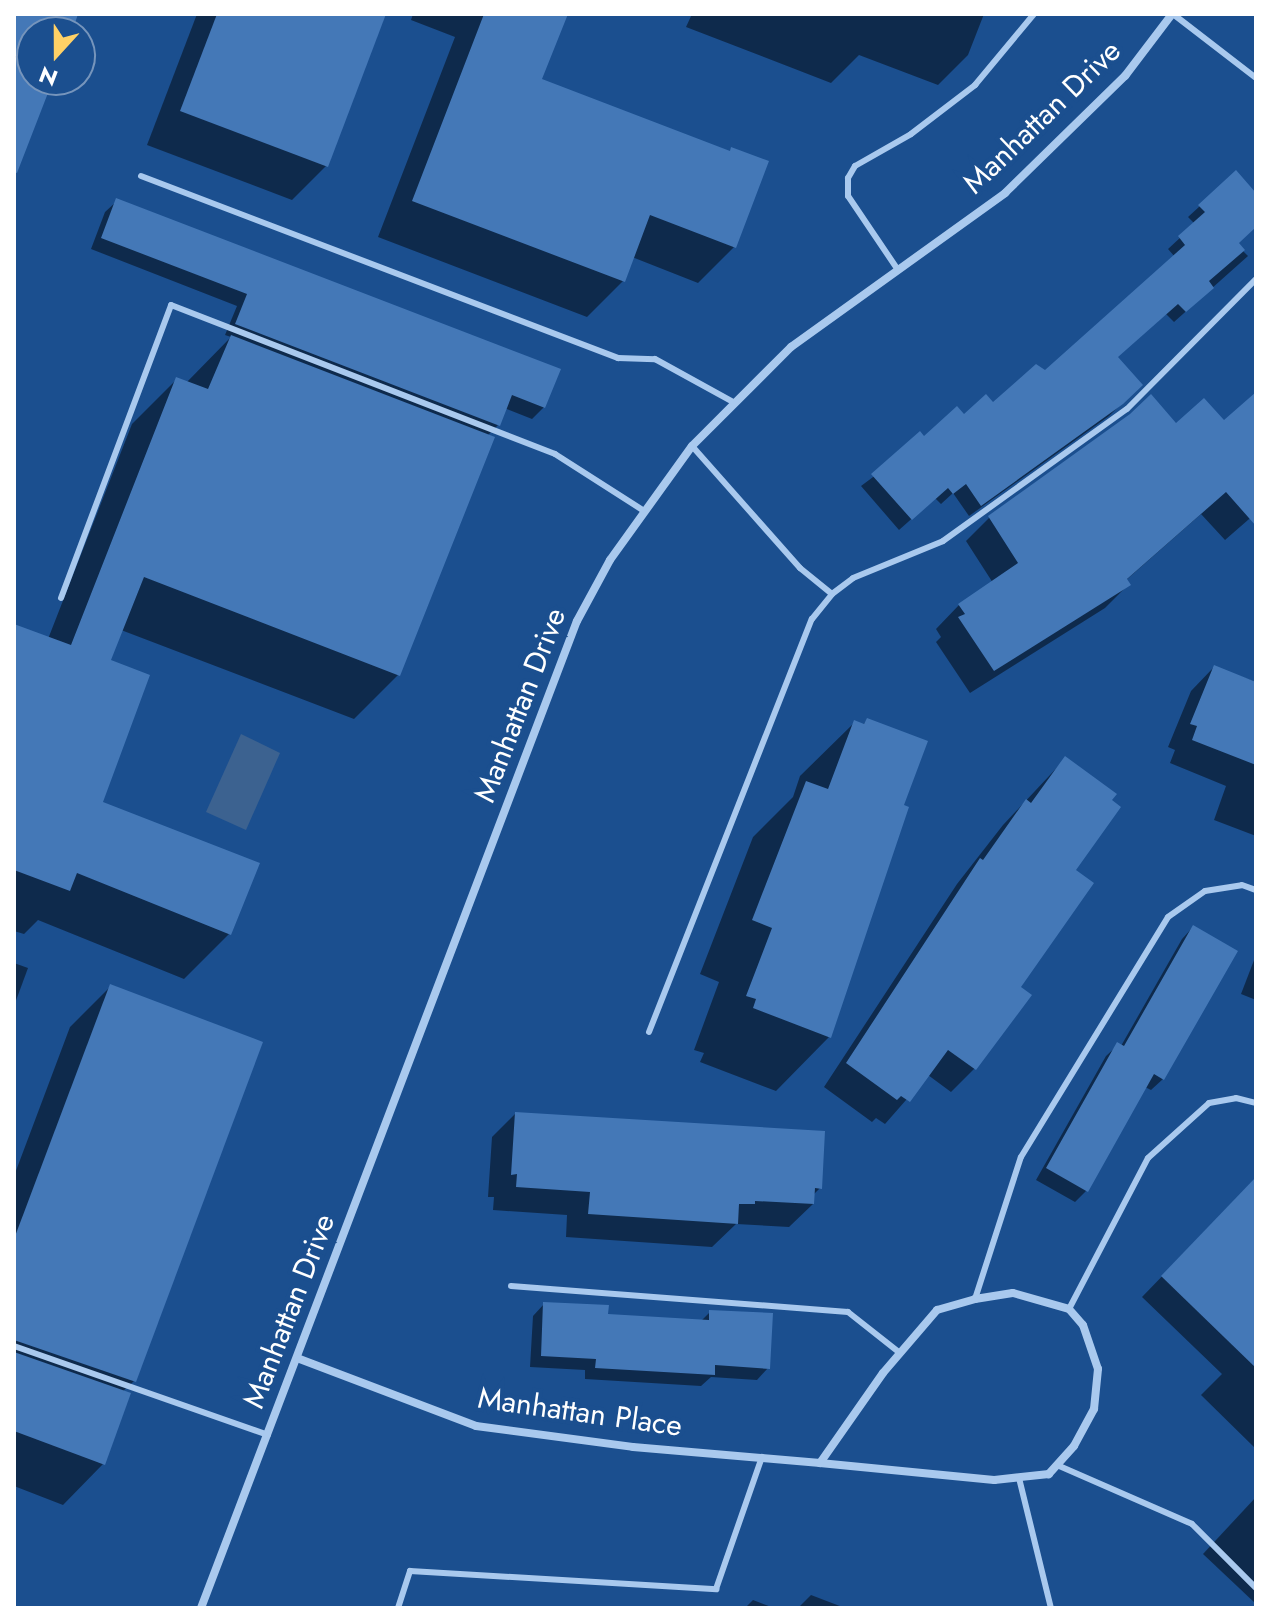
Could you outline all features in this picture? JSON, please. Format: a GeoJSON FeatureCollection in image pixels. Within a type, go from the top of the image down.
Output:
{"type":"FeatureCollection","features":[{"type":"Feature","properties":{"kind":"street","name":"Manhattan Drive"},"geometry":{"type":"LineString","coordinates":[[201,1608],[577,621],[610,560],[692,446],[791,347],[1005,193],[1125,76],[1172,14]]}},
{"type":"Feature","properties":{"kind":"street"},"geometry":{"type":"LineString","coordinates":[[820,1463],[900,1353],[937,1310],[975,1299],[1013,1293],[1069,1309],[1083,1325],[1098,1369],[1094,1409],[1074,1446],[1057,1465]]}},
{"type":"Feature","properties":{"kind":"street","name":"Manhattan Place"},"geometry":{"type":"LineString","coordinates":[[297,1358],[476,1426],[633,1447],[994,1480],[1049,1474],[1057,1465]]}},
{"type":"Feature","properties":{"kind":"lane"},"geometry":{"type":"LineString","coordinates":[[898,270],[848,196],[848,178],[855,166],[911,134],[975,85],[1034,14]]}},
{"type":"Feature","properties":{"kind":"lane"},"geometry":{"type":"LineString","coordinates":[[1172,14],[1255,76]]}},
{"type":"Feature","properties":{"kind":"lane"},"geometry":{"type":"LineString","coordinates":[[141,176],[618,358],[655,359],[735,403]]}},
{"type":"Feature","properties":{"kind":"lane"},"geometry":{"type":"LineString","coordinates":[[649,1032],[812,619],[832,594],[853,578],[943,541],[1127,409],[1256,279]]}},
{"type":"Feature","properties":{"kind":"lane"},"geometry":{"type":"LineString","coordinates":[[61,598],[171,305],[555,454],[644,511]]}},
{"type":"Feature","properties":{"kind":"lane"},"geometry":{"type":"LineString","coordinates":[[692,446],[800,568],[832,594]]}},
{"type":"Feature","properties":{"kind":"lane"},"geometry":{"type":"LineString","coordinates":[[975,1299],[1021,1157],[1168,917],[1205,891],[1242,885],[1256,890]]}},
{"type":"Feature","properties":{"kind":"lane"},"geometry":{"type":"LineString","coordinates":[[1069,1309],[1148,1158],[1209,1103],[1236,1098],[1256,1103]]}},
{"type":"Feature","properties":{"kind":"lane"},"geometry":{"type":"LineString","coordinates":[[511,1286],[848,1312],[900,1353]]}},
{"type":"Feature","properties":{"kind":"lane"},"geometry":{"type":"LineString","coordinates":[[14,1346],[268,1435]]}},
{"type":"Feature","properties":{"kind":"lane"},"geometry":{"type":"LineString","coordinates":[[398,1608],[410,1571],[716,1589],[762,1457]]}},
{"type":"Feature","properties":{"kind":"lane"},"geometry":{"type":"LineString","coordinates":[[1057,1465],[1192,1524],[1256,1588]]}},
{"type":"Feature","properties":{"kind":"lane"},"geometry":{"type":"LineString","coordinates":[[1019,1478],[1051,1608]]}},
{"type":"Feature","properties":{"kind":"water"},"geometry":{"type":"Polygon","coordinates":[[[241,734],[280,753],[246,830],[206,812],[241,734]]]}},
{"type":"Feature","properties":{"kind":"building"},"geometry":{"type":"Polygon","coordinates":[[[14,14],[78,14],[16,16],[16,96],[47,96],[17,173],[14,172],[14,14]]]}},
{"type":"Feature","properties":{"kind":"building"},"geometry":{"type":"Polygon","coordinates":[[[217,14],[386,14],[328,167],[180,111],[217,14]]]}},
{"type":"Feature","properties":{"kind":"building"},"geometry":{"type":"Polygon","coordinates":[[[484,14],[568,14],[542,79],[730,151],[731,147],[769,161],[736,248],[650,215],[625,282],[412,201],[484,14]]]}},
{"type":"Feature","properties":{"kind":"building"},"geometry":{"type":"Polygon","coordinates":[[[1236,170],[1256,193],[1256,227],[1239,243],[1245,250],[1209,281],[1214,288],[1186,312],[1178,304],[1118,357],[1143,385],[1123,404],[981,506],[966,484],[953,494],[948,488],[912,520],[871,474],[920,431],[924,436],[957,406],[964,414],[986,394],[993,402],[1036,364],[1045,370],[1185,245],[1178,236],[1205,212],[1198,205],[1236,170]]]}},
{"type":"Feature","properties":{"kind":"building"},"geometry":{"type":"Polygon","coordinates":[[[116,198],[561,369],[545,408],[512,395],[500,426],[235,324],[247,294],[101,238],[116,198]]]}},
{"type":"Feature","properties":{"kind":"building"},"geometry":{"type":"Polygon","coordinates":[[[231,335],[495,437],[400,676],[144,577],[111,660],[150,675],[103,802],[260,863],[231,935],[77,873],[70,891],[14,870],[14,624],[71,645],[176,377],[208,389],[231,335]]]}},
{"type":"Feature","properties":{"kind":"building"},"geometry":{"type":"Polygon","coordinates":[[[1256,392],[1256,526],[1226,492],[1127,579],[1131,585],[994,671],[958,617],[965,614],[958,604],[1018,563],[988,516],[1130,414],[1151,394],[1176,423],[1204,398],[1224,420],[1256,392]]]}},
{"type":"Feature","properties":{"kind":"building"},"geometry":{"type":"Polygon","coordinates":[[[1214,665],[1256,682],[1256,765],[1192,740],[1197,726],[1190,724],[1214,665]]]}},
{"type":"Feature","properties":{"kind":"building"},"geometry":{"type":"Polygon","coordinates":[[[867,718],[928,741],[904,805],[909,807],[831,1038],[753,1008],[756,999],[746,996],[772,928],[752,920],[806,781],[828,789],[854,720],[864,724],[867,718]]]}},
{"type":"Feature","properties":{"kind":"building"},"geometry":{"type":"Polygon","coordinates":[[[1065,756],[1117,794],[1112,800],[1121,807],[1076,870],[1094,883],[1021,987],[1032,995],[976,1070],[948,1050],[910,1102],[901,1096],[897,1100],[846,1063],[980,858],[983,860],[1026,799],[1031,803],[1065,756]]]}},
{"type":"Feature","properties":{"kind":"building"},"geometry":{"type":"Polygon","coordinates":[[[1193,925],[1238,951],[1164,1080],[1154,1074],[1088,1192],[1046,1168],[1117,1042],[1124,1046],[1193,925]]]}},
{"type":"Feature","properties":{"kind":"building"},"geometry":{"type":"Polygon","coordinates":[[[110,984],[263,1042],[136,1382],[14,1340],[14,1239],[110,984]]]}},
{"type":"Feature","properties":{"kind":"building"},"geometry":{"type":"Polygon","coordinates":[[[515,1112],[825,1131],[822,1189],[815,1188],[814,1204],[755,1201],[755,1204],[739,1204],[738,1224],[588,1214],[590,1192],[516,1187],[517,1174],[511,1175],[515,1112]]]}},
{"type":"Feature","properties":{"kind":"building"},"geometry":{"type":"Polygon","coordinates":[[[1256,1177],[1256,1368],[1161,1276],[1256,1177]]]}},
{"type":"Feature","properties":{"kind":"building"},"geometry":{"type":"Polygon","coordinates":[[[543,1302],[609,1305],[608,1314],[709,1320],[709,1310],[773,1313],[770,1369],[715,1365],[715,1375],[595,1368],[596,1359],[541,1356],[543,1302]]]}},
{"type":"Feature","properties":{"kind":"building"},"geometry":{"type":"Polygon","coordinates":[[[14,1352],[131,1393],[105,1465],[14,1431],[14,1352]]]}}]}
